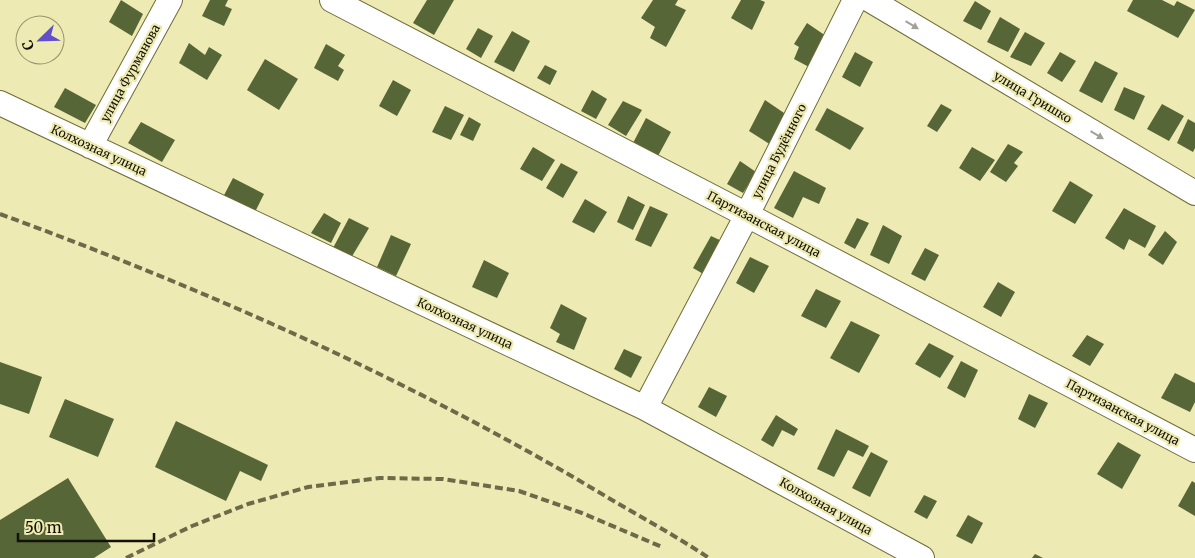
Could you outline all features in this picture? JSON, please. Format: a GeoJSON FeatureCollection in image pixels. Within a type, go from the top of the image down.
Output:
{"type":"FeatureCollection","features":[{"type":"Feature","properties":{"kind":"street","name":"улица Фурманова"},"geometry":{"type":"LineString","coordinates":[[90,146],[170,0]]}},
{"type":"Feature","properties":{"kind":"street","name":"Партизанская улица"},"geometry":{"type":"LineString","coordinates":[[332,0],[1195,450]]}},
{"type":"Feature","properties":{"kind":"street","name":"улица Будённого"},"geometry":{"type":"LineString","coordinates":[[645,408],[747,215],[855,0]]}},
{"type":"Feature","properties":{"kind":"street","name":"улица Гришко"},"geometry":{"type":"LineString","coordinates":[[870,0],[1195,194]]}},
{"type":"Feature","properties":{"kind":"street","name":"Колхозная улица"},"geometry":{"type":"LineString","coordinates":[[0,103],[645,408],[922,558]]}},
{"type":"Feature","properties":{"kind":"building"},"geometry":{"type":"Polygon","coordinates":[[[121,0],[143,14],[132,36],[109,22],[121,0]]]}},
{"type":"Feature","properties":{"kind":"building"},"geometry":{"type":"Polygon","coordinates":[[[210,0],[228,0],[225,6],[232,9],[224,26],[202,16],[210,0]]]}},
{"type":"Feature","properties":{"kind":"building"},"geometry":{"type":"Polygon","coordinates":[[[427,0],[454,0],[434,35],[413,23],[427,0]]]}},
{"type":"Feature","properties":{"kind":"building"},"geometry":{"type":"Polygon","coordinates":[[[653,0],[678,0],[675,5],[686,10],[666,47],[650,38],[655,27],[641,18],[653,0]]]}},
{"type":"Feature","properties":{"kind":"building"},"geometry":{"type":"Polygon","coordinates":[[[741,0],[760,0],[765,2],[752,30],[731,18],[741,0]]]}},
{"type":"Feature","properties":{"kind":"building"},"geometry":{"type":"Polygon","coordinates":[[[1133,0],[1162,0],[1174,6],[1177,1],[1195,10],[1178,38],[1127,11],[1133,0]]]}},
{"type":"Feature","properties":{"kind":"building"},"geometry":{"type":"Polygon","coordinates":[[[975,1],[991,11],[981,30],[963,21],[975,1]]]}},
{"type":"Feature","properties":{"kind":"building"},"geometry":{"type":"Polygon","coordinates":[[[1000,17],[1020,29],[1008,52],[987,42],[1000,17]]]}},
{"type":"Feature","properties":{"kind":"building"},"geometry":{"type":"Polygon","coordinates":[[[807,23],[826,36],[809,67],[794,59],[799,47],[794,44],[807,23]]]}},
{"type":"Feature","properties":{"kind":"building"},"geometry":{"type":"Polygon","coordinates":[[[478,28],[493,36],[481,58],[466,49],[478,28]]]}},
{"type":"Feature","properties":{"kind":"building"},"geometry":{"type":"Polygon","coordinates":[[[512,31],[530,41],[514,72],[494,62],[512,31]]]}},
{"type":"Feature","properties":{"kind":"building"},"geometry":{"type":"Polygon","coordinates":[[[1025,32],[1045,43],[1031,66],[1010,57],[1025,32]]]}},
{"type":"Feature","properties":{"kind":"building"},"geometry":{"type":"Polygon","coordinates":[[[189,43],[205,55],[209,47],[222,55],[207,80],[179,63],[189,43]]]}},
{"type":"Feature","properties":{"kind":"building"},"geometry":{"type":"Polygon","coordinates":[[[326,44],[345,55],[338,66],[344,70],[338,81],[314,68],[326,44]]]}},
{"type":"Feature","properties":{"kind":"building"},"geometry":{"type":"Polygon","coordinates":[[[855,52],[873,62],[860,87],[842,77],[855,52]]]}},
{"type":"Feature","properties":{"kind":"building"},"geometry":{"type":"Polygon","coordinates":[[[1060,52],[1076,61],[1062,82],[1047,73],[1060,52]]]}},
{"type":"Feature","properties":{"kind":"building"},"geometry":{"type":"Polygon","coordinates":[[[265,59],[298,79],[279,110],[247,90],[265,59]]]}},
{"type":"Feature","properties":{"kind":"building"},"geometry":{"type":"Polygon","coordinates":[[[1095,61],[1118,73],[1102,103],[1079,91],[1095,61]]]}},
{"type":"Feature","properties":{"kind":"building"},"geometry":{"type":"Polygon","coordinates":[[[545,65],[557,71],[550,85],[537,78],[545,65]]]}},
{"type":"Feature","properties":{"kind":"building"},"geometry":{"type":"Polygon","coordinates":[[[393,80],[411,90],[397,116],[379,106],[393,80]]]}},
{"type":"Feature","properties":{"kind":"building"},"geometry":{"type":"Polygon","coordinates":[[[1124,87],[1145,96],[1134,120],[1114,110],[1124,87]]]}},
{"type":"Feature","properties":{"kind":"building"},"geometry":{"type":"Polygon","coordinates":[[[65,88],[96,105],[85,123],[54,107],[65,88]]]}},
{"type":"Feature","properties":{"kind":"building"},"geometry":{"type":"Polygon","coordinates":[[[592,90],[607,99],[596,119],[581,111],[592,90]]]}},
{"type":"Feature","properties":{"kind":"building"},"geometry":{"type":"Polygon","coordinates":[[[765,100],[787,115],[771,145],[749,131],[765,100]]]}},
{"type":"Feature","properties":{"kind":"building"},"geometry":{"type":"Polygon","coordinates":[[[623,101],[642,110],[626,136],[608,125],[623,101]]]}},
{"type":"Feature","properties":{"kind":"building"},"geometry":{"type":"Polygon","coordinates":[[[941,104],[952,110],[937,132],[927,126],[941,104]]]}},
{"type":"Feature","properties":{"kind":"building"},"geometry":{"type":"Polygon","coordinates":[[[1162,104],[1184,116],[1169,141],[1147,129],[1162,104]]]}},
{"type":"Feature","properties":{"kind":"building"},"geometry":{"type":"Polygon","coordinates":[[[445,106],[464,115],[451,140],[432,132],[445,106]]]}},
{"type":"Feature","properties":{"kind":"building"},"geometry":{"type":"Polygon","coordinates":[[[827,108],[864,128],[850,150],[815,130],[827,108]]]}},
{"type":"Feature","properties":{"kind":"building"},"geometry":{"type":"Polygon","coordinates":[[[469,117],[481,124],[473,141],[460,135],[469,117]]]}},
{"type":"Feature","properties":{"kind":"building"},"geometry":{"type":"Polygon","coordinates":[[[646,118],[671,132],[658,156],[633,143],[646,118]]]}},
{"type":"Feature","properties":{"kind":"building"},"geometry":{"type":"Polygon","coordinates":[[[1188,119],[1195,123],[1195,148],[1193,152],[1177,143],[1188,119]]]}},
{"type":"Feature","properties":{"kind":"building"},"geometry":{"type":"Polygon","coordinates":[[[141,122],[175,140],[162,162],[128,143],[141,122]]]}},
{"type":"Feature","properties":{"kind":"building"},"geometry":{"type":"Polygon","coordinates":[[[1008,144],[1023,152],[1014,163],[1018,166],[1006,182],[990,172],[1008,144]]]}},
{"type":"Feature","properties":{"kind":"building"},"geometry":{"type":"Polygon","coordinates":[[[533,147],[555,160],[542,181],[520,169],[533,147]]]}},
{"type":"Feature","properties":{"kind":"building"},"geometry":{"type":"Polygon","coordinates":[[[972,147],[995,160],[980,181],[959,168],[972,147]]]}},
{"type":"Feature","properties":{"kind":"building"},"geometry":{"type":"Polygon","coordinates":[[[740,161],[756,172],[743,193],[727,184],[740,161]]]}},
{"type":"Feature","properties":{"kind":"building"},"geometry":{"type":"Polygon","coordinates":[[[561,163],[578,172],[563,198],[546,188],[561,163]]]}},
{"type":"Feature","properties":{"kind":"building"},"geometry":{"type":"Polygon","coordinates":[[[794,171],[826,188],[819,204],[803,197],[793,218],[774,208],[794,171]]]}},
{"type":"Feature","properties":{"kind":"building"},"geometry":{"type":"Polygon","coordinates":[[[233,178],[264,194],[254,214],[222,199],[233,178]]]}},
{"type":"Feature","properties":{"kind":"building"},"geometry":{"type":"Polygon","coordinates":[[[1070,181],[1093,195],[1075,224],[1052,211],[1070,181]]]}},
{"type":"Feature","properties":{"kind":"building"},"geometry":{"type":"Polygon","coordinates":[[[628,196],[645,205],[633,230],[617,222],[628,196]]]}},
{"type":"Feature","properties":{"kind":"building"},"geometry":{"type":"Polygon","coordinates":[[[585,199],[607,212],[594,233],[572,222],[585,199]]]}},
{"type":"Feature","properties":{"kind":"building"},"geometry":{"type":"Polygon","coordinates":[[[650,206],[668,214],[651,247],[635,240],[650,206]]]}},
{"type":"Feature","properties":{"kind":"building"},"geometry":{"type":"Polygon","coordinates":[[[1124,208],[1156,226],[1145,248],[1129,239],[1124,250],[1105,238],[1124,208]]]}},
{"type":"Feature","properties":{"kind":"building"},"geometry":{"type":"Polygon","coordinates":[[[324,213],[341,223],[331,243],[311,233],[324,213]]]}},
{"type":"Feature","properties":{"kind":"building"},"geometry":{"type":"Polygon","coordinates":[[[349,218],[369,228],[351,258],[333,248],[349,218]]]}},
{"type":"Feature","properties":{"kind":"building"},"geometry":{"type":"Polygon","coordinates":[[[857,218],[869,223],[855,249],[844,243],[857,218]]]}},
{"type":"Feature","properties":{"kind":"building"},"geometry":{"type":"Polygon","coordinates":[[[883,225],[902,236],[889,264],[870,255],[883,225]]]}},
{"type":"Feature","properties":{"kind":"building"},"geometry":{"type":"Polygon","coordinates":[[[1165,231],[1177,242],[1163,265],[1148,255],[1165,231]]]}},
{"type":"Feature","properties":{"kind":"building"},"geometry":{"type":"Polygon","coordinates":[[[391,235],[411,244],[396,276],[377,267],[391,235]]]}},
{"type":"Feature","properties":{"kind":"building"},"geometry":{"type":"Polygon","coordinates":[[[711,236],[724,242],[705,275],[693,268],[711,236]]]}},
{"type":"Feature","properties":{"kind":"building"},"geometry":{"type":"Polygon","coordinates":[[[925,248],[939,255],[925,281],[911,274],[925,248]]]}},
{"type":"Feature","properties":{"kind":"building"},"geometry":{"type":"Polygon","coordinates":[[[750,257],[769,266],[754,293],[736,283],[750,257]]]}},
{"type":"Feature","properties":{"kind":"building"},"geometry":{"type":"Polygon","coordinates":[[[484,260],[509,273],[497,298],[472,287],[484,260]]]}},
{"type":"Feature","properties":{"kind":"building"},"geometry":{"type":"Polygon","coordinates":[[[998,282],[1015,292],[1001,317],[983,307],[998,282]]]}},
{"type":"Feature","properties":{"kind":"building"},"geometry":{"type":"Polygon","coordinates":[[[816,289],[841,301],[826,328],[801,316],[816,289]]]}},
{"type":"Feature","properties":{"kind":"building"},"geometry":{"type":"Polygon","coordinates":[[[561,304],[587,318],[574,350],[556,342],[560,334],[550,328],[561,304]]]}},
{"type":"Feature","properties":{"kind":"building"},"geometry":{"type":"Polygon","coordinates":[[[851,321],[880,335],[859,373],[830,358],[851,321]]]}},
{"type":"Feature","properties":{"kind":"building"},"geometry":{"type":"Polygon","coordinates":[[[1087,335],[1104,344],[1090,366],[1072,356],[1087,335]]]}},
{"type":"Feature","properties":{"kind":"building"},"geometry":{"type":"Polygon","coordinates":[[[929,343],[954,356],[940,378],[915,364],[929,343]]]}},
{"type":"Feature","properties":{"kind":"building"},"geometry":{"type":"Polygon","coordinates":[[[624,349],[642,357],[631,378],[614,369],[624,349]]]}},
{"type":"Feature","properties":{"kind":"building"},"geometry":{"type":"Polygon","coordinates":[[[961,361],[978,370],[965,398],[947,388],[961,361]]]}},
{"type":"Feature","properties":{"kind":"building"},"geometry":{"type":"Polygon","coordinates":[[[0,362],[42,377],[29,414],[0,404],[0,362]]]}},
{"type":"Feature","properties":{"kind":"building"},"geometry":{"type":"Polygon","coordinates":[[[1175,373],[1195,383],[1195,402],[1190,412],[1161,398],[1175,373]]]}},
{"type":"Feature","properties":{"kind":"building"},"geometry":{"type":"Polygon","coordinates":[[[709,387],[727,396],[716,417],[698,407],[709,387]]]}},
{"type":"Feature","properties":{"kind":"building"},"geometry":{"type":"Polygon","coordinates":[[[1029,394],[1048,403],[1035,428],[1018,419],[1029,394]]]}},
{"type":"Feature","properties":{"kind":"building"},"geometry":{"type":"Polygon","coordinates":[[[65,399],[114,419],[98,457],[49,437],[65,399]]]}},
{"type":"Feature","properties":{"kind":"building"},"geometry":{"type":"Polygon","coordinates":[[[776,415],[798,429],[794,436],[782,430],[773,447],[761,440],[776,415]]]}},
{"type":"Feature","properties":{"kind":"building"},"geometry":{"type":"Polygon","coordinates":[[[176,421],[268,465],[261,481],[240,471],[226,501],[155,467],[176,421]]]}},
{"type":"Feature","properties":{"kind":"building"},"geometry":{"type":"Polygon","coordinates":[[[836,429],[869,446],[863,457],[848,450],[834,477],[817,469],[836,429]]]}},
{"type":"Feature","properties":{"kind":"building"},"geometry":{"type":"Polygon","coordinates":[[[1118,442],[1141,455],[1122,489],[1097,474],[1118,442]]]}},
{"type":"Feature","properties":{"kind":"building"},"geometry":{"type":"Polygon","coordinates":[[[871,452],[888,461],[870,497],[852,488],[871,452]]]}},
{"type":"Feature","properties":{"kind":"building"},"geometry":{"type":"Polygon","coordinates":[[[68,478],[111,547],[94,558],[0,558],[0,520],[68,478]]]}},
{"type":"Feature","properties":{"kind":"building"},"geometry":{"type":"Polygon","coordinates":[[[1192,481],[1195,483],[1195,516],[1178,506],[1192,481]]]}},
{"type":"Feature","properties":{"kind":"building"},"geometry":{"type":"Polygon","coordinates":[[[924,495],[937,501],[927,519],[914,512],[924,495]]]}},
{"type":"Feature","properties":{"kind":"building"},"geometry":{"type":"Polygon","coordinates":[[[968,515],[983,523],[972,544],[956,536],[968,515]]]}},
{"type":"Feature","properties":{"kind":"building"},"geometry":{"type":"Polygon","coordinates":[[[1035,554],[1043,558],[1032,558],[1035,554]]]}},
{"type":"Feature","properties":{"kind":"railway"},"geometry":{"type":"LineString","coordinates":[[0,214],[234,307],[386,377],[534,455],[709,558]]}},
{"type":"Feature","properties":{"kind":"railway"},"geometry":{"type":"LineString","coordinates":[[126,558],[192,526],[248,504],[308,487],[380,478],[443,479],[519,491],[582,513],[662,547]]}}]}
